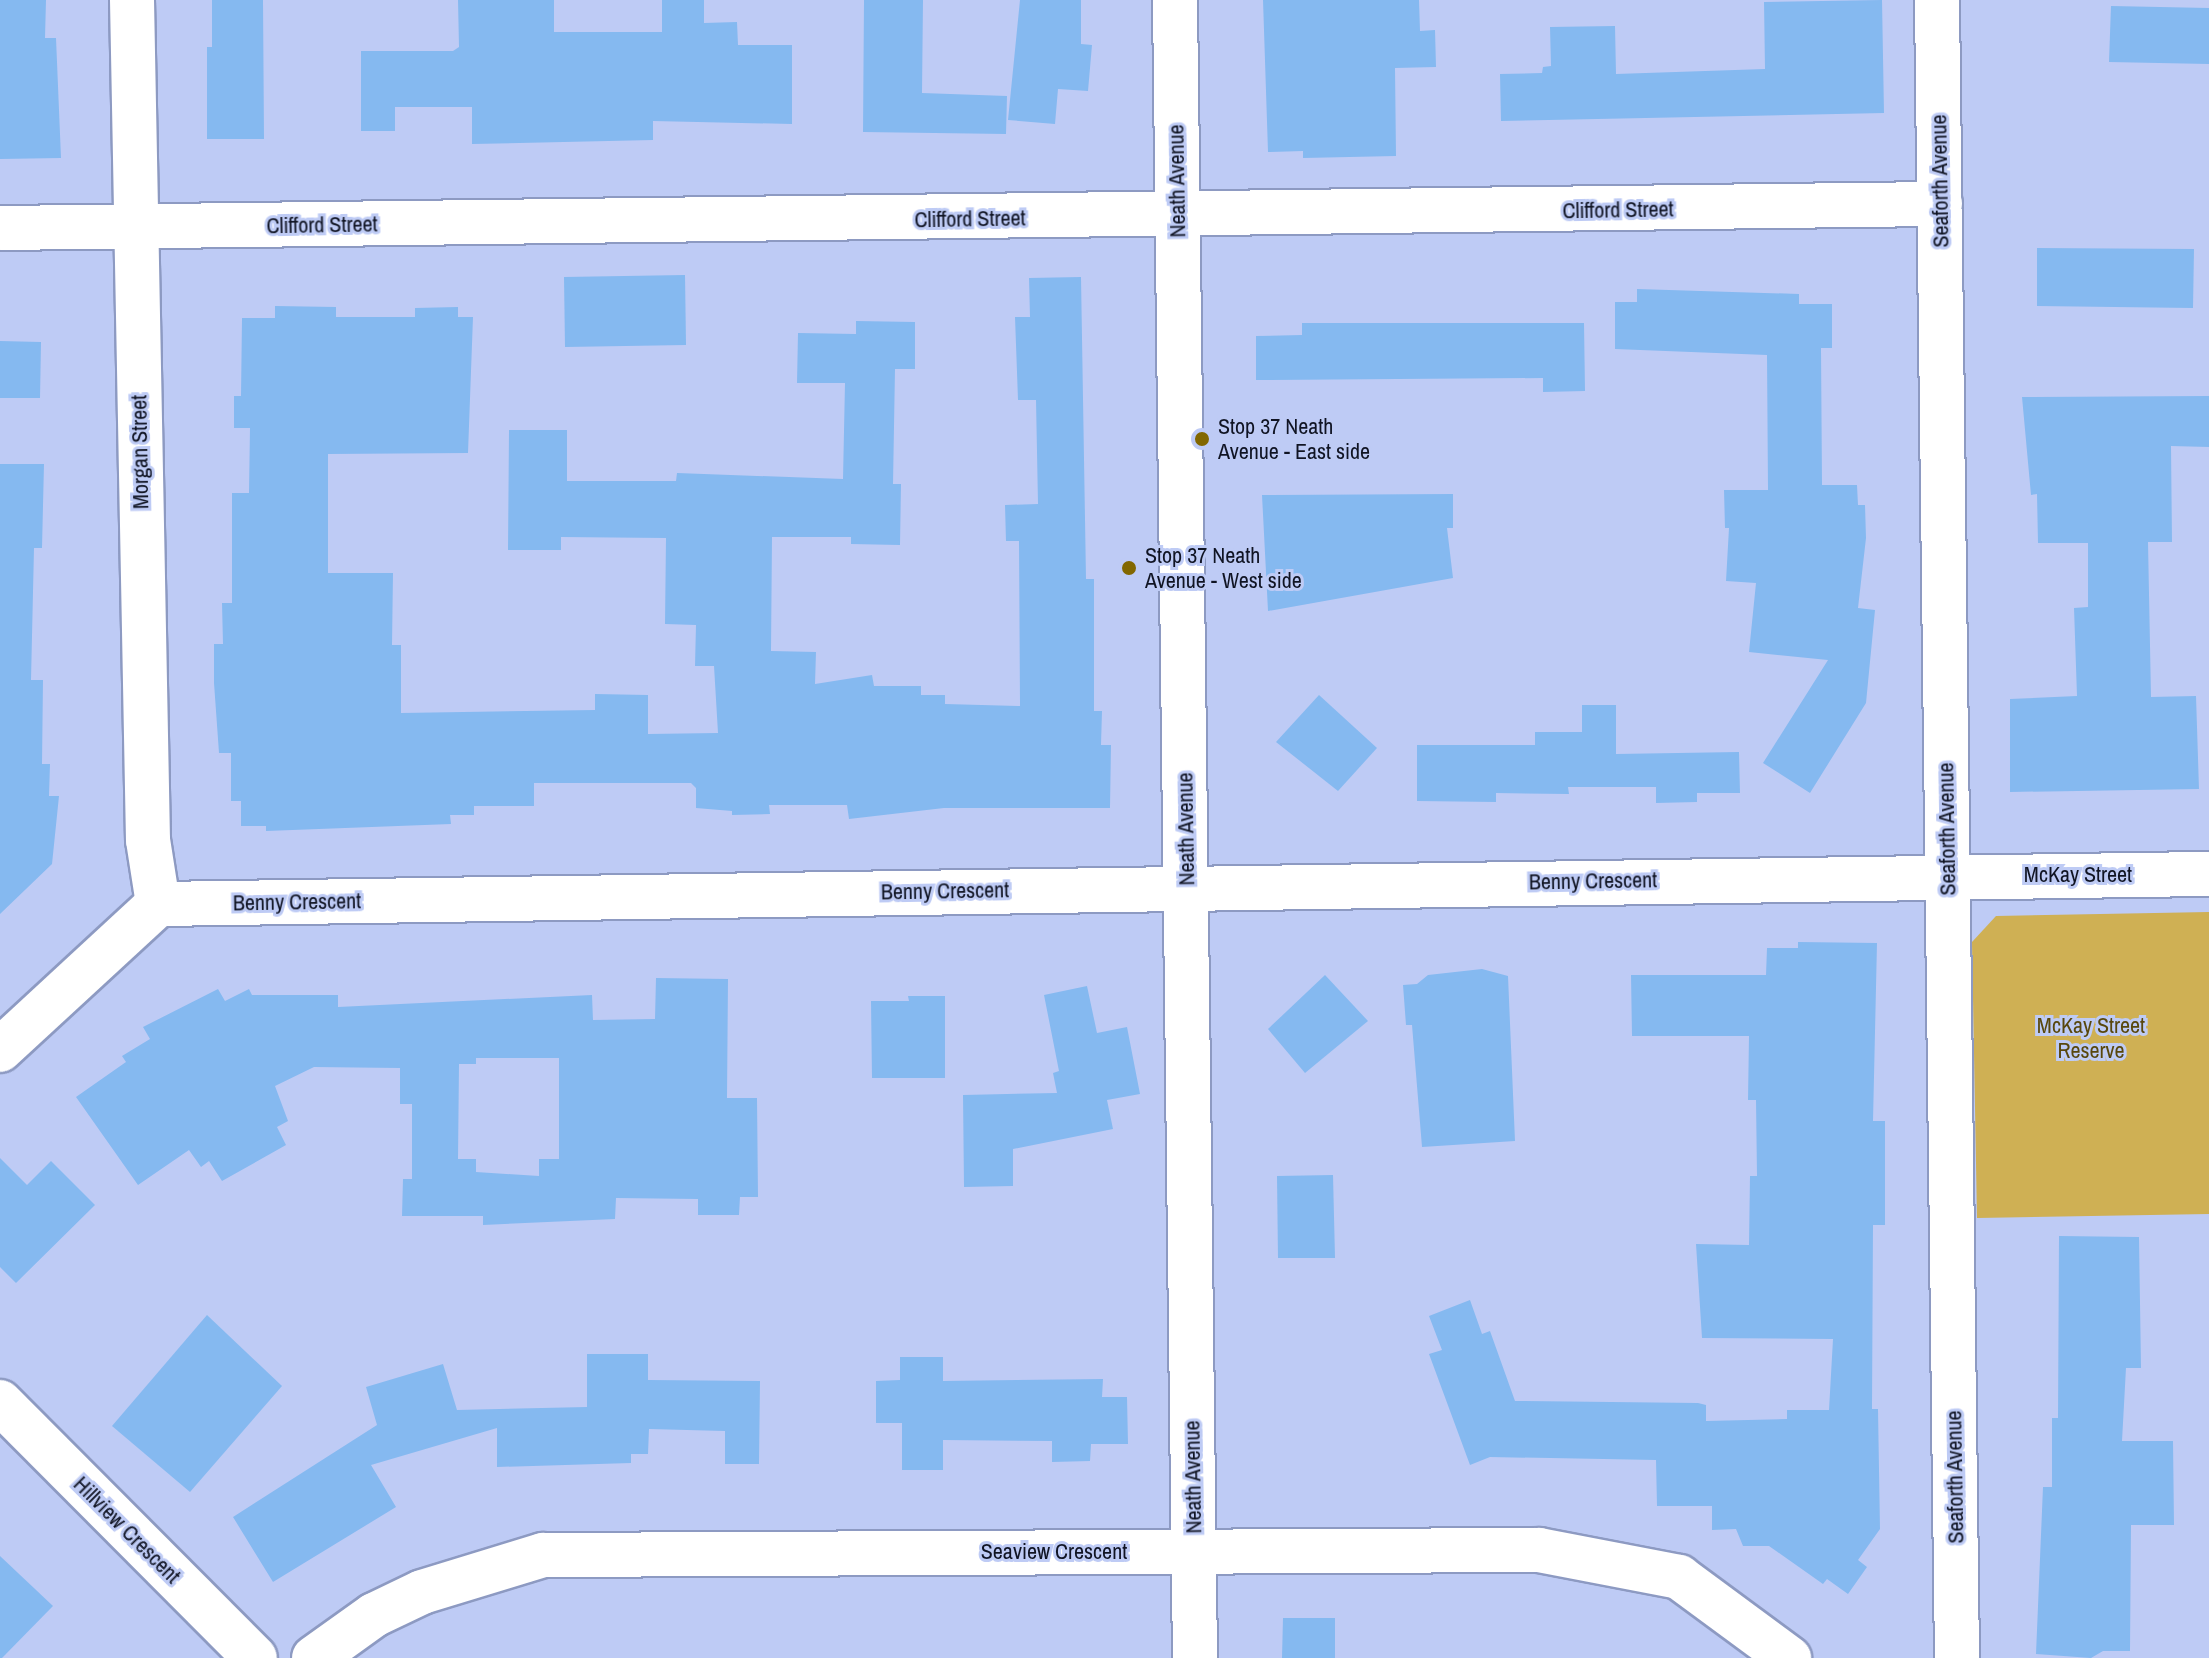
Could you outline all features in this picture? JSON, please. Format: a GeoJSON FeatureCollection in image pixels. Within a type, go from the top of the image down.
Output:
{"type":"FeatureCollection","features":[{"type":"Feature","properties":{"kind":"street","name":"Morgan Street"},"geometry":{"type":"LineString","coordinates":[[132,0],[148,840],[158,904]]}},
{"type":"Feature","properties":{"kind":"street","name":"Neath Avenue"},"geometry":{"type":"LineString","coordinates":[[1175,0],[1195,1658]]}},
{"type":"Feature","properties":{"kind":"street","name":"Seaforth Avenue"},"geometry":{"type":"LineString","coordinates":[[1937,0],[1957,1658]]}},
{"type":"Feature","properties":{"kind":"street","name":"Clifford Street"},"geometry":{"type":"LineString","coordinates":[[0,228],[1177,217],[1940,204]]}},
{"type":"Feature","properties":{"kind":"street","name":"McKay Street"},"geometry":{"type":"LineString","coordinates":[[1948,876],[2209,874]]}},
{"type":"Feature","properties":{"kind":"street","name":"Benny Crescent"},"geometry":{"type":"LineString","coordinates":[[158,904],[1948,876]]}},
{"type":"Feature","properties":{"kind":"street"},"geometry":{"type":"LineString","coordinates":[[0,1050],[158,904]]}},
{"type":"Feature","properties":{"kind":"street","name":"Hillview Crescent"},"geometry":{"type":"LineString","coordinates":[[0,1402],[255,1658]]}},
{"type":"Feature","properties":{"kind":"street","name":"Seaview Crescent"},"geometry":{"type":"LineString","coordinates":[[314,1658],[374,1615],[422,1592],[543,1555],[1194,1550],[1539,1550],[1580,1555],[1679,1577],[1789,1658]]}},
{"type":"Feature","properties":{"kind":"green space","name":"McKay Street Reserve"},"geometry":{"type":"Polygon","coordinates":[[[2209,912],[2209,1214],[1977,1218],[1972,942],[1996,916],[2209,912]]]}},
{"type":"Feature","properties":{"kind":"building"},"geometry":{"type":"Polygon","coordinates":[[[0,0],[46,0],[45,38],[56,38],[61,158],[0,159],[0,0]]]}},
{"type":"Feature","properties":{"kind":"building"},"geometry":{"type":"Polygon","coordinates":[[[212,0],[263,0],[264,139],[207,139],[207,47],[212,47],[212,0]]]}},
{"type":"Feature","properties":{"kind":"building"},"geometry":{"type":"Polygon","coordinates":[[[458,0],[554,0],[554,32],[662,32],[662,0],[704,0],[704,23],[737,22],[738,45],[792,45],[792,124],[653,121],[653,140],[472,144],[472,107],[395,107],[395,131],[361,131],[361,51],[453,51],[459,47],[458,0]]]}},
{"type":"Feature","properties":{"kind":"building"},"geometry":{"type":"Polygon","coordinates":[[[864,0],[923,0],[922,93],[1007,96],[1006,134],[863,132],[864,0]]]}},
{"type":"Feature","properties":{"kind":"building"},"geometry":{"type":"Polygon","coordinates":[[[1020,0],[1081,0],[1081,44],[1092,45],[1088,91],[1058,89],[1055,124],[1008,120],[1020,0]]]}},
{"type":"Feature","properties":{"kind":"building"},"geometry":{"type":"Polygon","coordinates":[[[1263,0],[1419,0],[1420,31],[1435,30],[1436,67],[1395,68],[1396,156],[1303,158],[1303,151],[1268,152],[1263,0]]]}},
{"type":"Feature","properties":{"kind":"building"},"geometry":{"type":"Polygon","coordinates":[[[1882,0],[1884,113],[1501,121],[1500,74],[1542,73],[1543,67],[1551,66],[1550,27],[1615,26],[1616,74],[1765,69],[1764,2],[1882,0]]]}},
{"type":"Feature","properties":{"kind":"building"},"geometry":{"type":"Polygon","coordinates":[[[2111,6],[2209,8],[2209,64],[2109,62],[2111,6]]]}},
{"type":"Feature","properties":{"kind":"building"},"geometry":{"type":"Polygon","coordinates":[[[2037,248],[2194,249],[2193,308],[2037,306],[2037,248]]]}},
{"type":"Feature","properties":{"kind":"building"},"geometry":{"type":"Polygon","coordinates":[[[685,275],[686,345],[565,347],[564,277],[685,275]]]}},
{"type":"Feature","properties":{"kind":"building"},"geometry":{"type":"Polygon","coordinates":[[[1081,277],[1086,579],[1094,579],[1094,711],[1102,711],[1101,745],[1111,745],[1110,808],[944,808],[849,819],[847,805],[769,805],[770,814],[732,815],[732,811],[696,808],[696,788],[691,783],[534,783],[534,806],[474,806],[474,815],[450,815],[451,824],[266,831],[266,826],[241,826],[241,801],[231,801],[231,753],[219,753],[214,644],[223,644],[222,603],[232,603],[232,493],[249,493],[250,428],[234,428],[234,396],[241,396],[242,318],[275,318],[275,306],[336,307],[336,317],[415,317],[415,308],[458,307],[458,317],[473,317],[468,453],[328,454],[328,573],[393,573],[392,645],[401,645],[401,713],[595,710],[595,694],[648,695],[648,734],[718,733],[714,666],[695,666],[696,625],[665,624],[666,538],[561,537],[561,550],[508,550],[509,430],[567,430],[567,481],[676,481],[677,473],[843,479],[845,383],[797,383],[798,333],[856,334],[856,321],[915,322],[915,369],[895,369],[893,484],[901,484],[900,545],[851,544],[851,537],[772,537],[771,651],[816,652],[815,684],[872,675],[874,686],[921,686],[921,695],[945,695],[945,704],[1020,706],[1019,541],[1006,541],[1005,505],[1038,504],[1036,400],[1018,400],[1015,317],[1030,317],[1029,278],[1081,277]]]}},
{"type":"Feature","properties":{"kind":"building"},"geometry":{"type":"Polygon","coordinates":[[[1637,289],[1799,294],[1799,304],[1832,304],[1832,348],[1821,348],[1822,485],[1857,485],[1858,505],[1865,505],[1866,538],[1858,608],[1875,610],[1866,703],[1810,793],[1763,763],[1828,660],[1749,652],[1756,583],[1726,581],[1729,528],[1725,528],[1724,490],[1768,490],[1767,355],[1615,349],[1615,302],[1637,302],[1637,289]]]}},
{"type":"Feature","properties":{"kind":"building"},"geometry":{"type":"Polygon","coordinates":[[[1302,323],[1584,323],[1585,391],[1543,392],[1543,378],[1256,380],[1256,336],[1302,335],[1302,323]]]}},
{"type":"Feature","properties":{"kind":"building"},"geometry":{"type":"Polygon","coordinates":[[[0,341],[41,342],[40,398],[0,398],[0,341]]]}},
{"type":"Feature","properties":{"kind":"building"},"geometry":{"type":"Polygon","coordinates":[[[2209,396],[2209,447],[2171,446],[2172,542],[2148,542],[2151,697],[2196,696],[2199,789],[2010,792],[2010,699],[2077,696],[2074,608],[2088,607],[2088,543],[2038,543],[2037,494],[2031,495],[2022,397],[2209,396]]]}},
{"type":"Feature","properties":{"kind":"building"},"geometry":{"type":"Polygon","coordinates":[[[0,464],[44,464],[42,548],[34,548],[31,680],[43,680],[42,764],[50,764],[49,796],[59,796],[52,864],[0,914],[0,464]]]}},
{"type":"Feature","properties":{"kind":"building"},"geometry":{"type":"Polygon","coordinates":[[[1453,494],[1453,528],[1447,528],[1453,578],[1268,611],[1262,495],[1453,494]]]}},
{"type":"Feature","properties":{"kind":"building"},"geometry":{"type":"Polygon","coordinates":[[[1319,695],[1377,748],[1338,791],[1276,742],[1319,695]]]}},
{"type":"Feature","properties":{"kind":"building"},"geometry":{"type":"Polygon","coordinates":[[[1582,705],[1616,705],[1616,754],[1739,752],[1740,793],[1697,793],[1697,802],[1656,803],[1656,787],[1568,787],[1569,794],[1496,793],[1496,802],[1417,801],[1417,745],[1535,745],[1535,732],[1582,732],[1582,705]]]}},
{"type":"Feature","properties":{"kind":"building"},"geometry":{"type":"Polygon","coordinates":[[[1798,942],[1877,943],[1873,1121],[1885,1121],[1885,1225],[1873,1225],[1872,1409],[1878,1409],[1880,1529],[1858,1560],[1867,1567],[1848,1594],[1827,1579],[1823,1584],[1769,1546],[1743,1546],[1736,1529],[1712,1530],[1712,1506],[1657,1506],[1656,1460],[1490,1457],[1470,1465],[1429,1354],[1442,1350],[1429,1316],[1470,1300],[1482,1334],[1490,1331],[1515,1401],[1698,1403],[1706,1405],[1706,1421],[1787,1419],[1787,1410],[1829,1410],[1833,1339],[1702,1338],[1696,1244],[1749,1245],[1750,1176],[1757,1176],[1756,1100],[1748,1100],[1749,1036],[1632,1036],[1631,975],[1766,975],[1767,948],[1798,948],[1798,942]]]}},
{"type":"Feature","properties":{"kind":"building"},"geometry":{"type":"Polygon","coordinates":[[[1482,969],[1508,976],[1515,1141],[1422,1147],[1412,1025],[1406,1025],[1403,985],[1417,984],[1428,975],[1482,969]]]}},
{"type":"Feature","properties":{"kind":"building"},"geometry":{"type":"Polygon","coordinates":[[[1325,975],[1368,1021],[1305,1073],[1268,1029],[1325,975]]]}},
{"type":"Feature","properties":{"kind":"building"},"geometry":{"type":"Polygon","coordinates":[[[656,978],[728,979],[727,1098],[757,1098],[758,1197],[740,1197],[739,1215],[698,1215],[698,1199],[616,1198],[615,1219],[483,1225],[483,1216],[402,1216],[403,1179],[412,1179],[412,1104],[400,1104],[400,1068],[314,1067],[275,1086],[288,1121],[277,1127],[286,1145],[222,1181],[209,1161],[201,1167],[189,1150],[138,1185],[76,1097],[126,1062],[122,1056],[150,1039],[143,1027],[218,989],[225,1001],[249,989],[252,995],[338,995],[338,1007],[592,995],[593,1020],[655,1019],[656,978]],[[476,1058],[476,1064],[459,1064],[458,1159],[476,1159],[476,1172],[539,1176],[539,1159],[559,1159],[559,1058],[476,1058]]]}},
{"type":"Feature","properties":{"kind":"building"},"geometry":{"type":"Polygon","coordinates":[[[1087,986],[1097,1033],[1127,1027],[1140,1094],[1107,1100],[1113,1129],[1013,1149],[1013,1186],[964,1187],[963,1095],[1057,1093],[1053,1073],[1059,1071],[1044,995],[1087,986]]]}},
{"type":"Feature","properties":{"kind":"building"},"geometry":{"type":"Polygon","coordinates":[[[908,996],[945,996],[945,1078],[872,1078],[871,1001],[909,1001],[908,996]]]}},
{"type":"Feature","properties":{"kind":"building"},"geometry":{"type":"Polygon","coordinates":[[[0,1158],[27,1185],[51,1161],[95,1205],[16,1283],[0,1267],[0,1158]]]}},
{"type":"Feature","properties":{"kind":"building"},"geometry":{"type":"Polygon","coordinates":[[[1333,1175],[1335,1258],[1278,1258],[1277,1176],[1333,1175]]]}},
{"type":"Feature","properties":{"kind":"building"},"geometry":{"type":"Polygon","coordinates":[[[2059,1236],[2139,1237],[2141,1368],[2126,1368],[2122,1441],[2173,1441],[2174,1525],[2131,1525],[2130,1651],[2103,1651],[2091,1658],[2036,1654],[2043,1487],[2052,1487],[2052,1418],[2058,1418],[2059,1236]]]}},
{"type":"Feature","properties":{"kind":"building"},"geometry":{"type":"Polygon","coordinates":[[[207,1315],[282,1386],[190,1492],[112,1426],[207,1315]]]}},
{"type":"Feature","properties":{"kind":"building"},"geometry":{"type":"Polygon","coordinates":[[[587,1354],[648,1354],[648,1380],[760,1381],[759,1464],[725,1464],[725,1431],[649,1429],[648,1454],[631,1454],[631,1463],[497,1467],[497,1428],[371,1465],[396,1507],[273,1582],[233,1517],[377,1425],[366,1387],[443,1364],[457,1410],[587,1407],[587,1354]]]}},
{"type":"Feature","properties":{"kind":"building"},"geometry":{"type":"Polygon","coordinates":[[[900,1357],[943,1357],[943,1381],[1103,1379],[1102,1397],[1127,1397],[1128,1444],[1091,1444],[1090,1461],[1052,1462],[1052,1441],[943,1440],[943,1470],[902,1470],[902,1423],[876,1423],[876,1381],[900,1380],[900,1357]]]}},
{"type":"Feature","properties":{"kind":"building"},"geometry":{"type":"Polygon","coordinates":[[[0,1556],[53,1606],[2,1658],[0,1658],[0,1556]]]}},
{"type":"Feature","properties":{"kind":"building"},"geometry":{"type":"Polygon","coordinates":[[[1283,1618],[1335,1618],[1335,1658],[1282,1658],[1283,1618]]]}},
{"type":"Feature","properties":{"kind":"place","name":"Stop 37 Neath Avenue - East side"},"geometry":{"type":"Point","coordinates":[1202,439]}},
{"type":"Feature","properties":{"kind":"place","name":"Stop 37 Neath Avenue - West side"},"geometry":{"type":"Point","coordinates":[1129,568]}}]}
